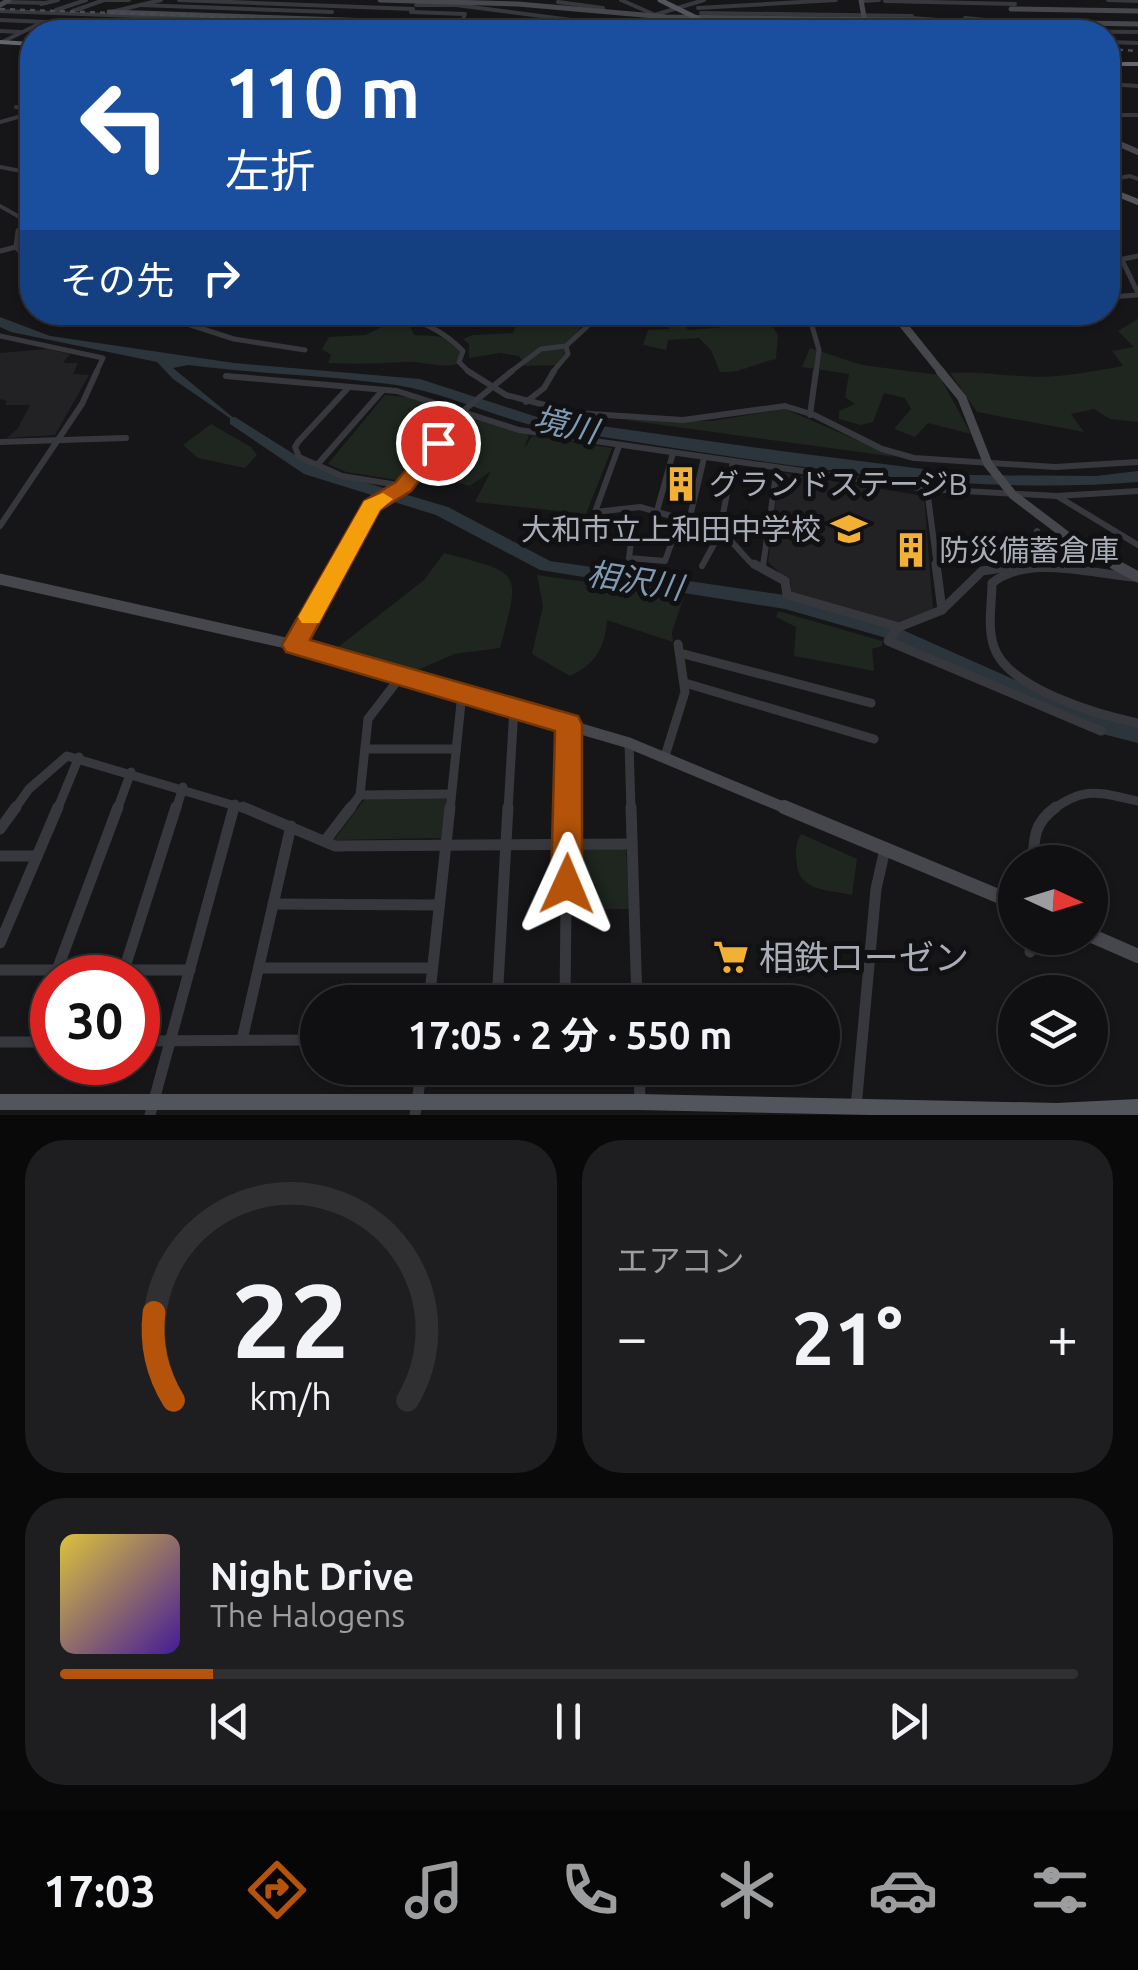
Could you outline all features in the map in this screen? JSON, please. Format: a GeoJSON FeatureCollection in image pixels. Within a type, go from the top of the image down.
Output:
{"type":"FeatureCollection","features":[{"type":"Feature","properties":{"kind":"main road"},"geometry":{"type":"LineString","coordinates":[[660,0],[698,20]]}},
{"type":"Feature","properties":{"kind":"main road"},"geometry":{"type":"LineString","coordinates":[[0,1102],[152,1108],[417,1108],[640,1102],[960,1111],[1114,1112],[1138,1107]]}},
{"type":"Feature","properties":{"kind":"street"},"geometry":{"type":"LineString","coordinates":[[22,9],[58,0]]}},
{"type":"Feature","properties":{"kind":"street"},"geometry":{"type":"LineString","coordinates":[[56,10],[86,0]]}},
{"type":"Feature","properties":{"kind":"street"},"geometry":{"type":"LineString","coordinates":[[73,11],[102,0],[116,2]]}},
{"type":"Feature","properties":{"kind":"street"},"geometry":{"type":"LineString","coordinates":[[88,11],[129,0]]}},
{"type":"Feature","properties":{"kind":"street"},"geometry":{"type":"LineString","coordinates":[[89,20],[160,0]]}},
{"type":"Feature","properties":{"kind":"street"},"geometry":{"type":"LineString","coordinates":[[140,5],[198,0],[376,7],[555,3],[603,8],[598,11]]}},
{"type":"Feature","properties":{"kind":"street"},"geometry":{"type":"LineString","coordinates":[[192,7],[198,0]]}},
{"type":"Feature","properties":{"kind":"street"},"geometry":{"type":"LineString","coordinates":[[225,20],[244,0]]}},
{"type":"Feature","properties":{"kind":"street"},"geometry":{"type":"LineString","coordinates":[[263,17],[286,0]]}},
{"type":"Feature","properties":{"kind":"street"},"geometry":{"type":"LineString","coordinates":[[376,7],[381,0],[465,14],[463,20]]}},
{"type":"Feature","properties":{"kind":"street"},"geometry":{"type":"LineString","coordinates":[[576,4],[582,0]]}},
{"type":"Feature","properties":{"kind":"street"},"geometry":{"type":"LineString","coordinates":[[621,0],[652,15],[694,18],[740,3],[775,1],[836,1],[838,13]]}},
{"type":"Feature","properties":{"kind":"street"},"geometry":{"type":"LineString","coordinates":[[623,20],[704,0]]}},
{"type":"Feature","properties":{"kind":"street"},"geometry":{"type":"LineString","coordinates":[[852,0],[879,0]]}},
{"type":"Feature","properties":{"kind":"street"},"geometry":{"type":"LineString","coordinates":[[1070,0],[1085,20]]}},
{"type":"Feature","properties":{"kind":"street"},"geometry":{"type":"LineString","coordinates":[[1111,11],[1108,0],[1138,1]]}},
{"type":"Feature","properties":{"kind":"street"},"geometry":{"type":"LineString","coordinates":[[862,1],[866,20]]}},
{"type":"Feature","properties":{"kind":"street"},"geometry":{"type":"LineString","coordinates":[[886,1],[1138,12]]}},
{"type":"Feature","properties":{"kind":"street"},"geometry":{"type":"LineString","coordinates":[[1128,1],[1138,23]]}},
{"type":"Feature","properties":{"kind":"street"},"geometry":{"type":"LineString","coordinates":[[178,2],[192,7],[332,12]]}},
{"type":"Feature","properties":{"kind":"street"},"geometry":{"type":"LineString","coordinates":[[166,20],[178,2]]}},
{"type":"Feature","properties":{"kind":"street"},"geometry":{"type":"LineString","coordinates":[[248,9],[258,2]]}},
{"type":"Feature","properties":{"kind":"street"},"geometry":{"type":"LineString","coordinates":[[696,2],[701,13]]}},
{"type":"Feature","properties":{"kind":"street"},"geometry":{"type":"LineString","coordinates":[[795,2],[796,12]]}},
{"type":"Feature","properties":{"kind":"street"},"geometry":{"type":"LineString","coordinates":[[904,2],[911,18]]}},
{"type":"Feature","properties":{"kind":"street"},"geometry":{"type":"LineString","coordinates":[[954,2],[965,20]]}},
{"type":"Feature","properties":{"kind":"street"},"geometry":{"type":"LineString","coordinates":[[3,4],[46,3]]}},
{"type":"Feature","properties":{"kind":"street"},"geometry":{"type":"LineString","coordinates":[[555,3],[565,8],[643,16]]}},
{"type":"Feature","properties":{"kind":"street"},"geometry":{"type":"LineString","coordinates":[[740,3],[752,11]]}},
{"type":"Feature","properties":{"kind":"street"},"geometry":{"type":"LineString","coordinates":[[766,3],[771,20]]}},
{"type":"Feature","properties":{"kind":"street"},"geometry":{"type":"LineString","coordinates":[[3,4],[22,9],[216,19]]}},
{"type":"Feature","properties":{"kind":"street"},"geometry":{"type":"LineString","coordinates":[[3,4],[44,13],[206,20]]}},
{"type":"Feature","properties":{"kind":"street"},"geometry":{"type":"LineString","coordinates":[[508,12],[518,4]]}},
{"type":"Feature","properties":{"kind":"street"},"geometry":{"type":"LineString","coordinates":[[823,20],[838,13],[1010,20],[1012,4]]}},
{"type":"Feature","properties":{"kind":"street"},"geometry":{"type":"LineString","coordinates":[[240,20],[324,20],[338,6]]}},
{"type":"Feature","properties":{"kind":"street"},"geometry":{"type":"LineString","coordinates":[[415,6],[527,13],[558,20]]}},
{"type":"Feature","properties":{"kind":"street"},"geometry":{"type":"LineString","coordinates":[[439,20],[450,6]]}},
{"type":"Feature","properties":{"kind":"street"},"geometry":{"type":"LineString","coordinates":[[545,20],[565,8]]}},
{"type":"Feature","properties":{"kind":"street"},"geometry":{"type":"LineString","coordinates":[[571,20],[585,10]]}},
{"type":"Feature","properties":{"kind":"street"},"geometry":{"type":"LineString","coordinates":[[701,13],[766,10],[796,12],[811,20]]}},
{"type":"Feature","properties":{"kind":"street"},"geometry":{"type":"LineString","coordinates":[[31,20],[44,13]]}},
{"type":"Feature","properties":{"kind":"street"},"geometry":{"type":"LineString","coordinates":[[518,20],[527,13]]}},
{"type":"Feature","properties":{"kind":"street"},"geometry":{"type":"LineString","coordinates":[[701,13],[757,20]]}},
{"type":"Feature","properties":{"kind":"street"},"geometry":{"type":"LineString","coordinates":[[149,20],[154,17]]}},
{"type":"Feature","properties":{"kind":"street"},"geometry":{"type":"LineString","coordinates":[[840,20],[864,17]]}},
{"type":"Feature","properties":{"kind":"street"},"geometry":{"type":"LineString","coordinates":[[1120,26],[1138,43]]}},
{"type":"Feature","properties":{"kind":"street"},"geometry":{"type":"LineString","coordinates":[[1120,32],[1138,32]]}},
{"type":"Feature","properties":{"kind":"street"},"geometry":{"type":"LineString","coordinates":[[16,107],[20,108]]}},
{"type":"Feature","properties":{"kind":"street"},"geometry":{"type":"LineString","coordinates":[[1120,115],[1138,115]]}},
{"type":"Feature","properties":{"kind":"street"},"geometry":{"type":"LineString","coordinates":[[1120,115],[1138,124]]}},
{"type":"Feature","properties":{"kind":"street"},"geometry":{"type":"LineString","coordinates":[[0,167],[20,171]]}},
{"type":"Feature","properties":{"kind":"street"},"geometry":{"type":"LineString","coordinates":[[0,176],[10,169]]}},
{"type":"Feature","properties":{"kind":"street"},"geometry":{"type":"LineString","coordinates":[[16,248],[20,230]]}},
{"type":"Feature","properties":{"kind":"street"},"geometry":{"type":"LineString","coordinates":[[0,250],[16,248]]}},
{"type":"Feature","properties":{"kind":"street"},"geometry":{"type":"LineString","coordinates":[[16,248],[20,252]]}},
{"type":"Feature","properties":{"kind":"street"},"geometry":{"type":"LineString","coordinates":[[1138,256],[1122,260],[1138,294]]}},
{"type":"Feature","properties":{"kind":"street"},"geometry":{"type":"LineString","coordinates":[[190,325],[234,339],[304,350]]}},
{"type":"Feature","properties":{"kind":"street"},"geometry":{"type":"LineString","coordinates":[[426,325],[453,340],[463,351],[459,362],[468,376],[487,392],[526,402],[643,419],[718,418],[773,405],[810,415],[903,456],[989,467],[1054,470],[1138,462]]}},
{"type":"Feature","properties":{"kind":"street"},"geometry":{"type":"LineString","coordinates":[[294,645],[372,506],[404,486],[464,411],[541,349],[566,346],[590,325]]}},
{"type":"Feature","properties":{"kind":"street"},"geometry":{"type":"LineString","coordinates":[[810,415],[820,350],[812,325]]}},
{"type":"Feature","properties":{"kind":"street"},"geometry":{"type":"LineString","coordinates":[[903,325],[962,398],[989,467],[1012,494],[1048,524],[1138,577]]}},
{"type":"Feature","properties":{"kind":"street"},"geometry":{"type":"LineString","coordinates":[[0,336],[103,358],[60,440],[0,526]]}},
{"type":"Feature","properties":{"kind":"street"},"geometry":{"type":"LineString","coordinates":[[526,402],[544,388],[545,381],[568,354],[566,346]]}},
{"type":"Feature","properties":{"kind":"street"},"geometry":{"type":"LineString","coordinates":[[226,376],[414,394],[519,430],[927,489],[1057,496],[1138,491]]}},
{"type":"Feature","properties":{"kind":"street"},"geometry":{"type":"LineString","coordinates":[[348,388],[295,446],[299,456],[342,476],[404,486]]}},
{"type":"Feature","properties":{"kind":"street"},"geometry":{"type":"LineString","coordinates":[[317,464],[382,391]]}},
{"type":"Feature","properties":{"kind":"street"},"geometry":{"type":"LineString","coordinates":[[0,442],[126,438]]}},
{"type":"Feature","properties":{"kind":"street"},"geometry":{"type":"LineString","coordinates":[[618,446],[595,512],[633,506],[689,521],[730,541],[750,562],[785,581],[788,595],[894,633],[1101,732]]}},
{"type":"Feature","properties":{"kind":"street"},"geometry":{"type":"LineString","coordinates":[[657,511],[672,453]]}},
{"type":"Feature","properties":{"kind":"street"},"geometry":{"type":"LineString","coordinates":[[632,534],[629,558],[665,561],[674,536],[689,521],[704,458]]}},
{"type":"Feature","properties":{"kind":"street"},"geometry":{"type":"LineString","coordinates":[[702,566],[719,535],[732,462]]}},
{"type":"Feature","properties":{"kind":"street"},"geometry":{"type":"LineString","coordinates":[[763,566],[776,468]]}},
{"type":"Feature","properties":{"kind":"street"},"geometry":{"type":"LineString","coordinates":[[927,489],[942,610]]}},
{"type":"Feature","properties":{"kind":"street"},"geometry":{"type":"LineString","coordinates":[[1057,496],[1138,545]]}},
{"type":"Feature","properties":{"kind":"street"},"geometry":{"type":"LineString","coordinates":[[894,633],[942,610],[962,595],[982,571],[1044,560],[1052,554],[1034,532],[1048,524]]}},
{"type":"Feature","properties":{"kind":"street"},"geometry":{"type":"LineString","coordinates":[[1138,577],[1050,568],[1003,574],[992,583],[994,648],[1004,662],[1075,705],[1138,723]]}},
{"type":"Feature","properties":{"kind":"street"},"geometry":{"type":"LineString","coordinates":[[0,579],[294,645],[629,743],[998,896]]}},
{"type":"Feature","properties":{"kind":"street"},"geometry":{"type":"LineString","coordinates":[[665,756],[685,683],[679,649],[870,703]]}},
{"type":"Feature","properties":{"kind":"street"},"geometry":{"type":"LineString","coordinates":[[325,841],[360,795],[368,718],[401,676]]}},
{"type":"Feature","properties":{"kind":"street"},"geometry":{"type":"LineString","coordinates":[[685,683],[874,738]]}},
{"type":"Feature","properties":{"kind":"street"},"geometry":{"type":"LineString","coordinates":[[430,985],[462,694]]}},
{"type":"Feature","properties":{"kind":"street"},"geometry":{"type":"LineString","coordinates":[[499,985],[514,708]]}},
{"type":"Feature","properties":{"kind":"street"},"geometry":{"type":"LineString","coordinates":[[565,985],[568,724]]}},
{"type":"Feature","properties":{"kind":"street"},"geometry":{"type":"LineString","coordinates":[[629,743],[636,985]]}},
{"type":"Feature","properties":{"kind":"street"},"geometry":{"type":"LineString","coordinates":[[365,749],[456,748]]}},
{"type":"Feature","properties":{"kind":"street"},"geometry":{"type":"LineString","coordinates":[[0,829],[41,777],[67,756],[235,804],[336,846],[632,844]]}},
{"type":"Feature","properties":{"kind":"street"},"geometry":{"type":"LineString","coordinates":[[0,943],[79,757]]}},
{"type":"Feature","properties":{"kind":"street"},"geometry":{"type":"LineString","coordinates":[[63,955],[131,772]]}},
{"type":"Feature","properties":{"kind":"street"},"geometry":{"type":"LineString","coordinates":[[129,955],[183,787]]}},
{"type":"Feature","properties":{"kind":"street"},"geometry":{"type":"LineString","coordinates":[[1034,845],[1034,832],[1042,817],[1073,795],[1090,790],[1138,801]]}},
{"type":"Feature","properties":{"kind":"street"},"geometry":{"type":"LineString","coordinates":[[360,795],[451,794]]}},
{"type":"Feature","properties":{"kind":"street"},"geometry":{"type":"LineString","coordinates":[[152,1108],[235,804]]}},
{"type":"Feature","properties":{"kind":"street"},"geometry":{"type":"LineString","coordinates":[[242,1040],[291,826]]}},
{"type":"Feature","properties":{"kind":"street"},"geometry":{"type":"LineString","coordinates":[[856,1108],[876,889],[885,849]]}},
{"type":"Feature","properties":{"kind":"street"},"geometry":{"type":"LineString","coordinates":[[0,856],[37,856]]}},
{"type":"Feature","properties":{"kind":"street"},"geometry":{"type":"LineString","coordinates":[[273,904],[439,905]]}},
{"type":"Feature","properties":{"kind":"street"},"geometry":{"type":"LineString","coordinates":[[0,912],[13,912]]}},
{"type":"Feature","properties":{"kind":"street"},"geometry":{"type":"LineString","coordinates":[[1108,943],[1138,956]]}},
{"type":"Feature","properties":{"kind":"street"},"geometry":{"type":"LineString","coordinates":[[258,968],[432,968]]}},
{"type":"Feature","properties":{"kind":"street"},"geometry":{"type":"LineString","coordinates":[[0,970],[30,970]]}},
{"type":"Feature","properties":{"kind":"street"},"geometry":{"type":"LineString","coordinates":[[160,970],[190,970]]}},
{"type":"Feature","properties":{"kind":"street"},"geometry":{"type":"LineString","coordinates":[[160,1041],[300,1040]]}},
{"type":"Feature","properties":{"kind":"street"},"geometry":{"type":"LineString","coordinates":[[0,1042],[30,1042]]}},
{"type":"Feature","properties":{"kind":"street"},"geometry":{"type":"LineString","coordinates":[[640,1085],[640,1102]]}},
{"type":"Feature","properties":{"kind":"shaded area"},"geometry":{"type":"Polygon","coordinates":[[[1138,319],[1138,422],[1110,419],[1094,409],[1071,414],[1084,432],[977,412],[950,373],[1047,377],[1123,366],[1112,351],[1134,347],[1118,331],[1138,319]]]}},
{"type":"Feature","properties":{"kind":"shaded area"},"geometry":{"type":"Polygon","coordinates":[[[386,325],[410,325],[414,335],[445,338],[455,345],[460,350],[458,364],[328,363],[331,355],[322,349],[329,337],[365,335],[386,325]]]}},
{"type":"Feature","properties":{"kind":"shaded area"},"geometry":{"type":"Polygon","coordinates":[[[516,325],[581,327],[557,365],[526,366],[519,356],[500,353],[469,358],[469,344],[463,339],[513,333],[516,325]]]}},
{"type":"Feature","properties":{"kind":"shaded area"},"geometry":{"type":"Polygon","coordinates":[[[667,325],[685,325],[688,330],[772,325],[778,335],[776,359],[720,372],[711,350],[699,338],[668,340],[666,350],[643,345],[648,330],[670,329],[667,325]]]}},
{"type":"Feature","properties":{"kind":"shaded area"},"geometry":{"type":"Polygon","coordinates":[[[810,348],[862,365],[939,375],[971,434],[928,423],[915,437],[894,429],[911,409],[905,398],[884,393],[873,422],[861,425],[839,419],[839,411],[855,404],[845,397],[849,374],[802,367],[810,348]]]}},
{"type":"Feature","properties":{"kind":"shaded area"},"geometry":{"type":"Polygon","coordinates":[[[47,349],[70,354],[63,363],[78,363],[73,374],[89,375],[55,435],[7,438],[18,428],[30,405],[5,405],[7,401],[0,399],[0,353],[47,349]]]}},
{"type":"Feature","properties":{"kind":"shaded area"},"geometry":{"type":"Polygon","coordinates":[[[385,395],[407,397],[456,413],[403,481],[346,472],[328,464],[385,395]]]}},
{"type":"Feature","properties":{"kind":"shaded area"},"geometry":{"type":"Polygon","coordinates":[[[785,409],[896,457],[626,420],[712,421],[785,409]]]}},
{"type":"Feature","properties":{"kind":"shaded area"},"geometry":{"type":"Polygon","coordinates":[[[467,415],[529,435],[524,449],[532,436],[612,448],[586,514],[475,502],[491,471],[470,486],[420,473],[467,415]]]}},
{"type":"Feature","properties":{"kind":"shaded area"},"geometry":{"type":"Polygon","coordinates":[[[211,424],[251,447],[257,455],[245,468],[198,458],[183,445],[211,424]]]}},
{"type":"Feature","properties":{"kind":"shaded area","name":"大和市立上和田中学校"},"geometry":{"type":"Polygon","coordinates":[[[779,475],[924,496],[933,609],[895,623],[790,592],[791,583],[768,562],[779,475]]]}},
{"type":"Feature","properties":{"kind":"shaded area"},"geometry":{"type":"Polygon","coordinates":[[[444,553],[502,571],[509,579],[511,603],[500,648],[454,654],[418,670],[337,648],[424,580],[444,553]]]}},
{"type":"Feature","properties":{"kind":"shaded area"},"geometry":{"type":"Polygon","coordinates":[[[537,575],[684,596],[672,632],[673,642],[607,620],[598,654],[570,676],[532,654],[543,606],[537,575]]]}},
{"type":"Feature","properties":{"kind":"shaded area"},"geometry":{"type":"Polygon","coordinates":[[[778,611],[882,641],[882,646],[872,649],[874,671],[794,656],[796,627],[776,617],[778,611]]]}},
{"type":"Feature","properties":{"kind":"shaded area"},"geometry":{"type":"Polygon","coordinates":[[[367,796],[446,799],[441,838],[334,840],[367,796]]]}},
{"type":"Feature","properties":{"kind":"shaded area"},"geometry":{"type":"Polygon","coordinates":[[[801,834],[857,859],[852,895],[804,881],[796,857],[801,834]]]}},
{"type":"Feature","properties":{"kind":"shaded area"},"geometry":{"type":"Polygon","coordinates":[[[571,849],[626,849],[629,909],[571,909],[571,849]]]}},
{"type":"Feature","properties":{"kind":"water","name":"境川"},"geometry":{"type":"Polygon","coordinates":[[[0,317],[50,336],[234,363],[420,379],[537,417],[781,451],[970,475],[1096,476],[1138,471],[1138,482],[990,484],[840,472],[544,428],[396,385],[188,365],[173,368],[253,434],[173,379],[157,362],[0,327],[0,317]]]}},
{"type":"Feature","properties":{"kind":"waterway","name":"相沢川"},"geometry":{"type":"LineString","coordinates":[[235,421],[310,471],[442,511],[546,566],[785,602],[889,632],[1094,724],[1138,735]]}},
{"type":"Feature","properties":{"kind":"railway"},"geometry":{"type":"LineString","coordinates":[[0,9],[311,20]]}},
{"type":"Feature","properties":{"kind":"railway"},"geometry":{"type":"LineString","coordinates":[[1120,50],[1138,51]]}},
{"type":"Feature","properties":{"kind":"slow traffic"},"geometry":{"type":"LineString","coordinates":[[310,617],[372,506],[383,499]]}},
{"type":"Feature","properties":{"kind":"place","name":"グランドステージB"},"geometry":{"type":"Point","coordinates":[681,484]}},
{"type":"Feature","properties":{"kind":"place","name":"大和市立上和田中学校"},"geometry":{"type":"Point","coordinates":[849,529]}},
{"type":"Feature","properties":{"kind":"place","name":"防災備蓄倉庫"},"geometry":{"type":"Point","coordinates":[911,550]}},
{"type":"Feature","properties":{"kind":"place","name":"相鉄ローゼン"},"geometry":{"type":"Point","coordinates":[731,957]}},
{"type":"Feature","properties":{"kind":"route"},"geometry":{"type":"LineString","coordinates":[[438,443],[404,486],[372,506],[294,645],[568,724],[567,884]]}}]}
